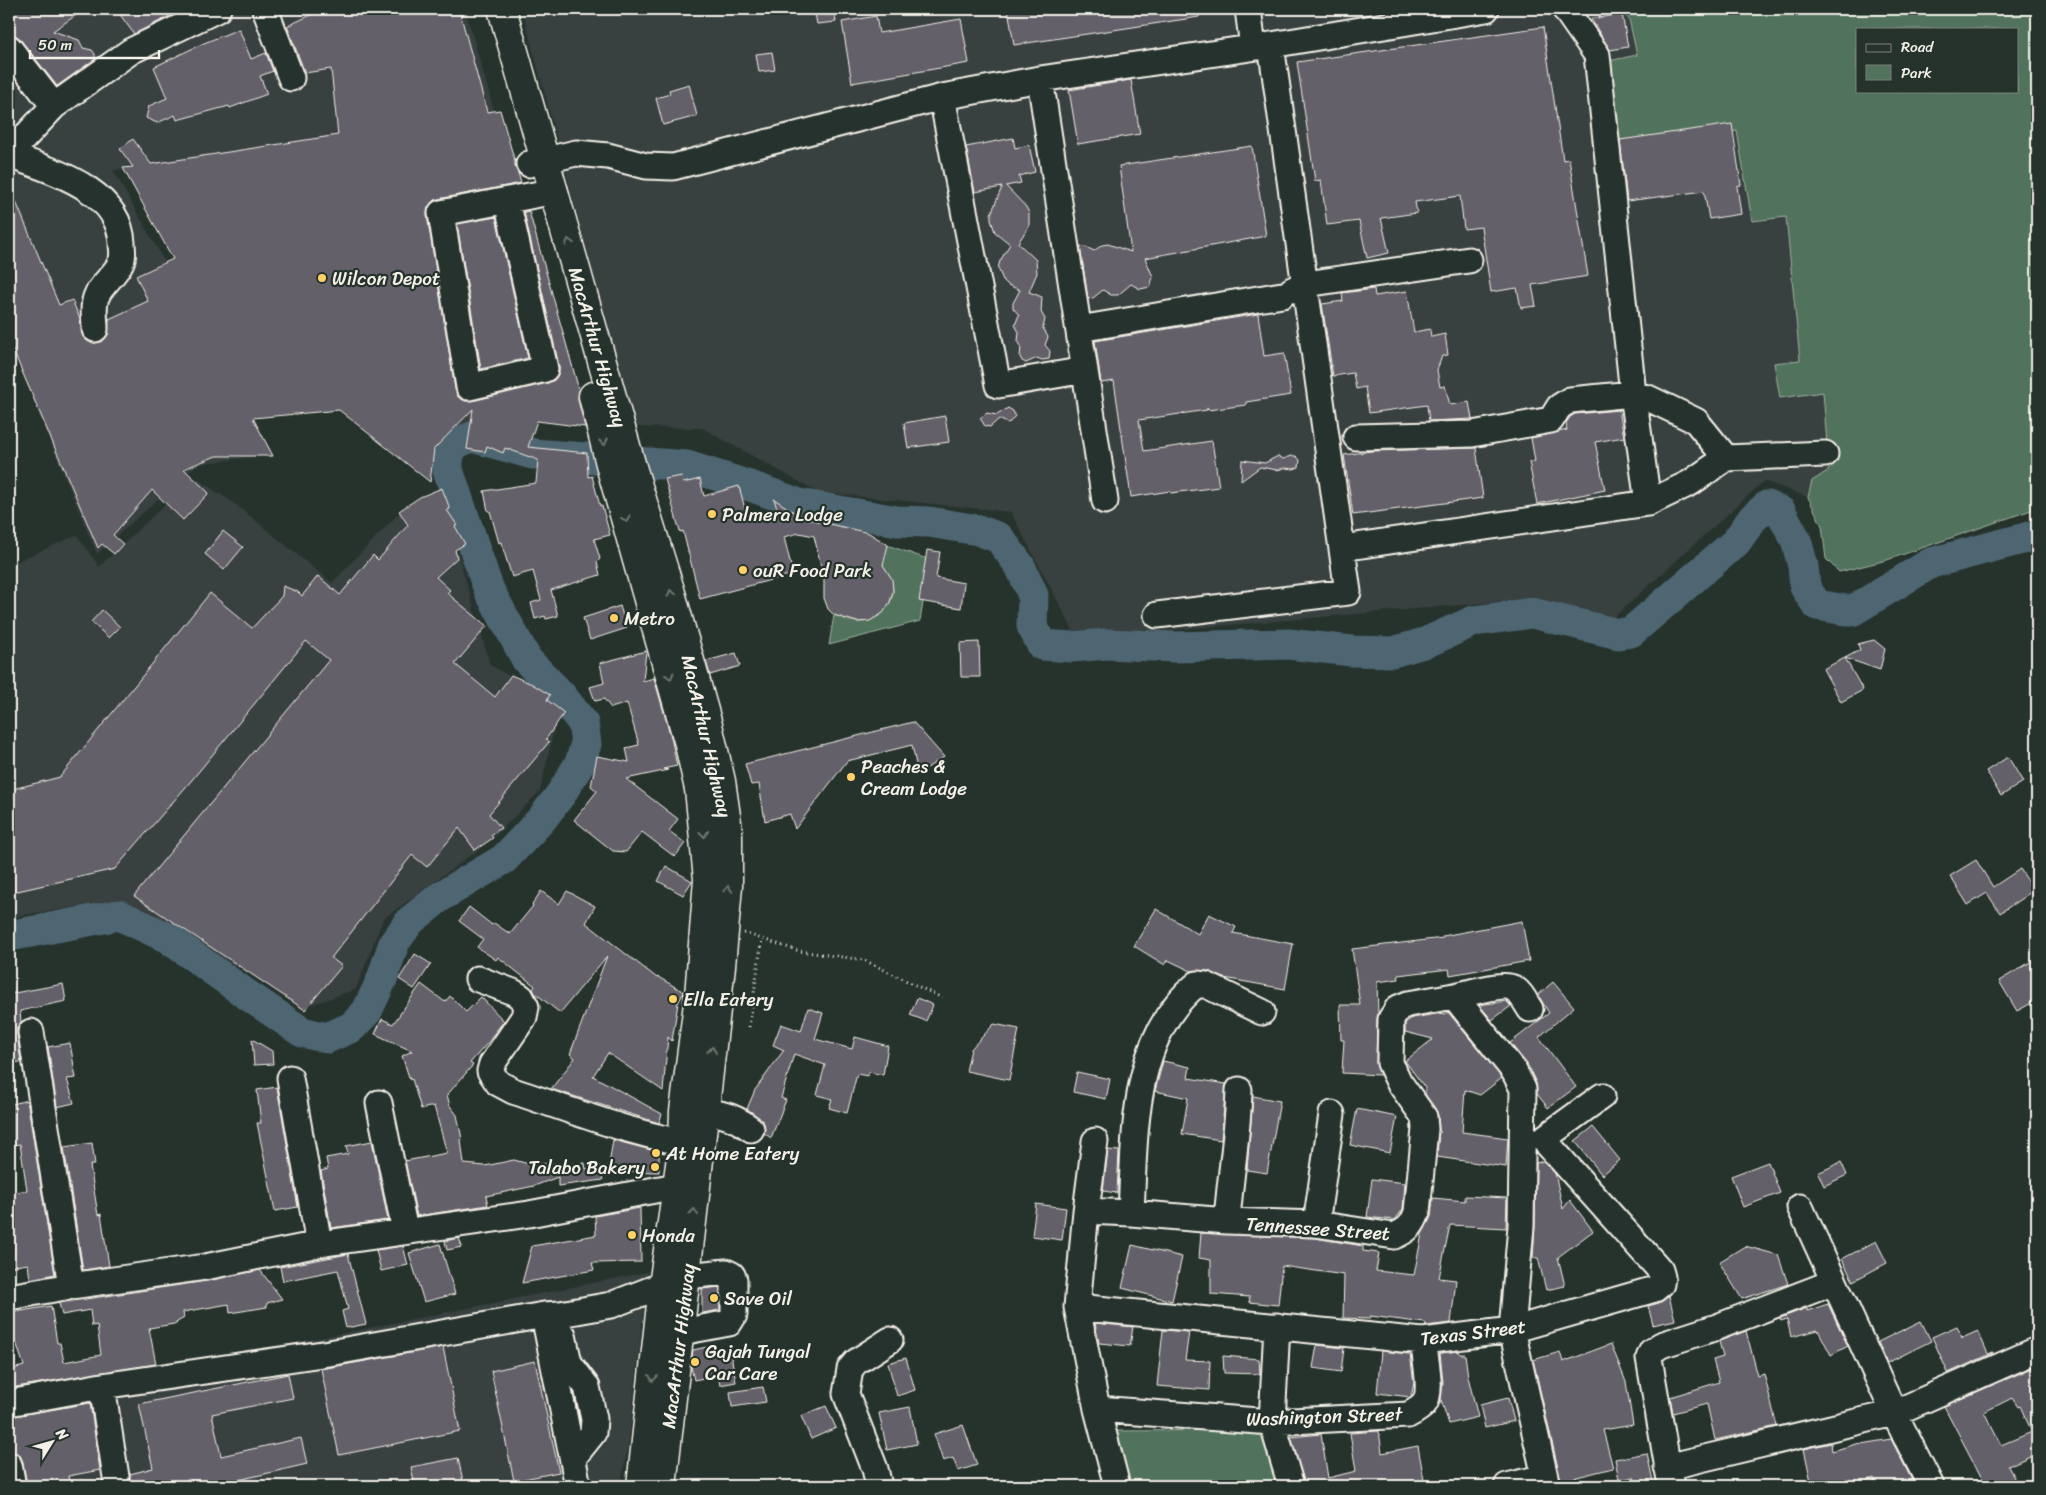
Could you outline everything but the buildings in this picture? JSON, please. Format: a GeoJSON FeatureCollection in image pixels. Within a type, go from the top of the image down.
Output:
{"type":"FeatureCollection","features":[{"type":"Feature","properties":{"kind":"highway","name":"MacArthur Highway"},"geometry":{"type":"LineString","coordinates":[[486,9],[538,162],[622,470],[668,625],[708,725],[721,782],[728,830],[728,886],[725,927],[695,1111]]}},
{"type":"Feature","properties":{"kind":"highway","name":"MacArthur Highway"},"geometry":{"type":"LineString","coordinates":[[502,9],[538,162]]}},
{"type":"Feature","properties":{"kind":"highway","name":"MacArthur Highway"},"geometry":{"type":"LineString","coordinates":[[662,1486],[669,1334],[695,1111],[699,996],[708,879],[700,789],[668,625]]}},
{"type":"Feature","properties":{"kind":"highway","name":"MacArthur Highway"},"geometry":{"type":"LineString","coordinates":[[641,1486],[669,1334]]}},
{"type":"Feature","properties":{"kind":"street"},"geometry":{"type":"LineString","coordinates":[[95,330],[94,310],[97,295],[113,276],[123,260],[121,232],[107,207],[88,189],[55,172],[9,154],[54,106],[131,52],[218,9]]}},
{"type":"Feature","properties":{"kind":"street"},"geometry":{"type":"LineString","coordinates":[[265,9],[291,78]]}},
{"type":"Feature","properties":{"kind":"street"},"geometry":{"type":"LineString","coordinates":[[1157,615],[1348,592],[1342,548],[1293,289],[1262,46],[1248,9]]}},
{"type":"Feature","properties":{"kind":"street"},"geometry":{"type":"LineString","coordinates":[[538,162],[576,153],[608,156],[646,166],[673,167],[942,97],[1040,79],[1262,46],[1486,9]]}},
{"type":"Feature","properties":{"kind":"street"},"geometry":{"type":"LineString","coordinates":[[1565,9],[1597,55],[1633,394],[1648,503]]}},
{"type":"Feature","properties":{"kind":"street"},"geometry":{"type":"LineString","coordinates":[[9,48],[54,106]]}},
{"type":"Feature","properties":{"kind":"street"},"geometry":{"type":"LineString","coordinates":[[1040,79],[1105,501]]}},
{"type":"Feature","properties":{"kind":"street"},"geometry":{"type":"LineString","coordinates":[[942,97],[998,385],[1085,370]]}},
{"type":"Feature","properties":{"kind":"street"},"geometry":{"type":"LineString","coordinates":[[507,201],[545,369],[469,387],[441,213],[547,193]]}},
{"type":"Feature","properties":{"kind":"street"},"geometry":{"type":"LineString","coordinates":[[1079,330],[1293,289],[1469,260]]}},
{"type":"Feature","properties":{"kind":"street"},"geometry":{"type":"LineString","coordinates":[[1356,437],[1472,434],[1551,420],[1559,407],[1570,400],[1633,394],[1648,398],[1696,421],[1726,458]]}},
{"type":"Feature","properties":{"kind":"street"},"geometry":{"type":"LineString","coordinates":[[1342,548],[1648,503],[1690,483],[1726,458],[1825,454]]}},
{"type":"Feature","properties":{"kind":"street"},"geometry":{"type":"LineString","coordinates":[[478,979],[513,992],[521,998],[526,1007],[524,1017],[492,1064],[490,1071],[498,1083],[513,1091],[633,1130],[692,1144]]}},
{"type":"Feature","properties":{"kind":"street"},"geometry":{"type":"LineString","coordinates":[[1131,1213],[1136,1121],[1139,1102],[1153,1043],[1172,1010],[1197,984],[1206,984],[1262,1012]]}},
{"type":"Feature","properties":{"kind":"street","name":"Tennessee Street"},"geometry":{"type":"LineString","coordinates":[[1086,1212],[1131,1213],[1227,1221],[1316,1224],[1394,1236],[1406,1231],[1414,1222],[1417,1212],[1425,1129],[1424,1117],[1399,1082],[1390,1063],[1391,1020],[1398,1008],[1408,1004],[1497,987],[1511,986],[1519,992],[1530,1010]]}},
{"type":"Feature","properties":{"kind":"street"},"geometry":{"type":"LineString","coordinates":[[1454,996],[1520,1081],[1532,1137],[1521,1226],[1512,1330],[1546,1481],[1507,1486]]}},
{"type":"Feature","properties":{"kind":"street"},"geometry":{"type":"LineString","coordinates":[[30,1032],[71,1286]]}},
{"type":"Feature","properties":{"kind":"street"},"geometry":{"type":"LineString","coordinates":[[290,1078],[319,1244]]}},
{"type":"Feature","properties":{"kind":"street"},"geometry":{"type":"LineString","coordinates":[[1227,1221],[1231,1167],[1238,1125],[1239,1090]]}},
{"type":"Feature","properties":{"kind":"street"},"geometry":{"type":"LineString","coordinates":[[1532,1137],[1602,1096]]}},
{"type":"Feature","properties":{"kind":"street"},"geometry":{"type":"LineString","coordinates":[[379,1103],[406,1231]]}},
{"type":"Feature","properties":{"kind":"street"},"geometry":{"type":"LineString","coordinates":[[695,1111],[721,1113],[743,1122],[751,1129]]}},
{"type":"Feature","properties":{"kind":"street"},"geometry":{"type":"LineString","coordinates":[[1316,1224],[1332,1114]]}},
{"type":"Feature","properties":{"kind":"street","name":"Texas Street"},"geometry":{"type":"LineString","coordinates":[[1078,1306],[1423,1341],[1512,1330],[1655,1289],[1661,1284],[1662,1276],[1660,1270],[1532,1137]]}},
{"type":"Feature","properties":{"kind":"street"},"geometry":{"type":"LineString","coordinates":[[1095,1141],[1086,1212],[1078,1306],[1097,1409],[1117,1486]]}},
{"type":"Feature","properties":{"kind":"street"},"geometry":{"type":"LineString","coordinates":[[9,1298],[71,1286],[205,1267],[319,1244],[528,1214],[687,1186]]}},
{"type":"Feature","properties":{"kind":"street"},"geometry":{"type":"LineString","coordinates":[[1800,1207],[1894,1413],[1931,1486]]}},
{"type":"Feature","properties":{"kind":"street"},"geometry":{"type":"LineString","coordinates":[[9,1403],[102,1386],[329,1353],[611,1305],[674,1281],[726,1272],[732,1275],[734,1280],[734,1315],[729,1323],[669,1334]]}},
{"type":"Feature","properties":{"kind":"street"},"geometry":{"type":"LineString","coordinates":[[1834,1282],[1718,1327],[1661,1344],[1652,1351],[1649,1358],[1669,1477],[1894,1413],[2037,1350]]}},
{"type":"Feature","properties":{"kind":"street"},"geometry":{"type":"LineString","coordinates":[[552,1314],[567,1376],[573,1458],[578,1486]]}},
{"type":"Feature","properties":{"kind":"street"},"geometry":{"type":"LineString","coordinates":[[1277,1326],[1272,1422],[1291,1486]]}},
{"type":"Feature","properties":{"kind":"street"},"geometry":{"type":"LineString","coordinates":[[879,1486],[876,1469],[846,1394],[850,1369],[856,1362],[890,1340]]}},
{"type":"Feature","properties":{"kind":"street","name":"Washington Street"},"geometry":{"type":"LineString","coordinates":[[1097,1409],[1272,1422],[1408,1415],[1419,1410],[1425,1403],[1428,1393],[1423,1341]]}},
{"type":"Feature","properties":{"kind":"street"},"geometry":{"type":"LineString","coordinates":[[102,1386],[116,1477]]}},
{"type":"Feature","properties":{"kind":"street"},"geometry":{"type":"LineString","coordinates":[[9,1465],[13,1486]]}},
{"type":"Feature","properties":{"kind":"path"},"geometry":{"type":"LineString","coordinates":[[725,927],[799,951],[864,960],[942,998]]}},
{"type":"Feature","properties":{"kind":"path"},"geometry":{"type":"LineString","coordinates":[[749,1027],[762,939]]}},
{"type":"Feature","properties":{"kind":"shaded area"},"geometry":{"type":"Polygon","coordinates":[[[9,9],[465,9],[494,111],[500,110],[586,414],[583,415],[586,426],[506,417],[451,431],[434,449],[430,482],[339,410],[260,417],[123,169],[113,170],[273,454],[197,464],[97,554],[9,342],[9,9]]]}},
{"type":"Feature","properties":{"kind":"shaded area"},"geometry":{"type":"Polygon","coordinates":[[[522,9],[1618,9],[1780,155],[1887,560],[1839,572],[1826,559],[1822,526],[1808,497],[1764,481],[1612,619],[1530,599],[1077,638],[1011,512],[818,492],[702,428],[634,427],[522,9]]]}},
{"type":"Feature","properties":{"kind":"shaded area"},"geometry":{"type":"Polygon","coordinates":[[[194,477],[235,504],[332,583],[401,511],[442,498],[490,665],[560,704],[540,791],[489,842],[383,919],[356,989],[311,1005],[115,901],[9,917],[9,565],[77,535],[99,567],[194,477]]]}},
{"type":"Feature","properties":{"kind":"shaded area"},"geometry":{"type":"Polygon","coordinates":[[[648,1272],[628,1449],[620,1486],[9,1486],[9,1400],[648,1272]]]}},
{"type":"Feature","properties":{"kind":"green space"},"geometry":{"type":"Polygon","coordinates":[[[1618,9],[2037,9],[2037,508],[1887,560],[1839,572],[1826,559],[1822,526],[1808,497],[1812,481],[1829,470],[1823,392],[1780,398],[1774,363],[1800,360],[1786,217],[1752,221],[1737,131],[1621,147],[1604,62],[1637,55],[1629,19],[1618,9]]]}},
{"type":"Feature","properties":{"kind":"green space"},"geometry":{"type":"Polygon","coordinates":[[[887,545],[930,560],[920,621],[829,645],[834,615],[851,621],[863,622],[876,618],[890,603],[893,586],[883,565],[887,545]]]}},
{"type":"Feature","properties":{"kind":"green space"},"geometry":{"type":"Polygon","coordinates":[[[1271,1430],[1285,1486],[1127,1486],[1114,1431],[1271,1430]]]}},
{"type":"Feature","properties":{"kind":"waterway"},"geometry":{"type":"LineString","coordinates":[[9,936],[119,915],[168,938],[302,1032],[327,1038],[352,1027],[367,1011],[382,979],[394,943],[410,921],[440,897],[504,859],[541,820],[561,794],[580,763],[586,744],[583,723],[561,695],[527,660],[490,592],[485,579],[448,470],[452,448],[472,437],[533,454],[687,466],[799,504],[897,521],[929,522],[978,530],[999,538],[1020,566],[1033,595],[1032,626],[1042,645],[1072,647],[1106,644],[1176,647],[1288,644],[1352,651],[1393,652],[1427,642],[1474,621],[1532,613],[1618,634],[1631,632],[1736,542],[1753,518],[1767,506],[1781,512],[1796,540],[1803,566],[1805,587],[1817,605],[1852,611],[1931,563],[2037,535]]}},
{"type":"Feature","properties":{"kind":"place","name":"Wilcon Depot"},"geometry":{"type":"Point","coordinates":[322,278]}},
{"type":"Feature","properties":{"kind":"place","name":"Palmera Lodge"},"geometry":{"type":"Point","coordinates":[712,514]}},
{"type":"Feature","properties":{"kind":"place","name":"ouR Food Park"},"geometry":{"type":"Point","coordinates":[743,570]}},
{"type":"Feature","properties":{"kind":"place","name":"Metro"},"geometry":{"type":"Point","coordinates":[614,618]}},
{"type":"Feature","properties":{"kind":"place","name":"Peaches & Cream Lodge"},"geometry":{"type":"Point","coordinates":[851,777]}},
{"type":"Feature","properties":{"kind":"place","name":"Ella Eatery"},"geometry":{"type":"Point","coordinates":[673,999]}},
{"type":"Feature","properties":{"kind":"place","name":"At Home Eatery"},"geometry":{"type":"Point","coordinates":[656,1153]}},
{"type":"Feature","properties":{"kind":"place","name":"Talabo Bakery"},"geometry":{"type":"Point","coordinates":[655,1167]}},
{"type":"Feature","properties":{"kind":"place","name":"Honda"},"geometry":{"type":"Point","coordinates":[632,1235]}},
{"type":"Feature","properties":{"kind":"place","name":"Save Oil"},"geometry":{"type":"Point","coordinates":[714,1298]}},
{"type":"Feature","properties":{"kind":"place","name":"Gajah Tungal Car Care"},"geometry":{"type":"Point","coordinates":[695,1362]}}]}
